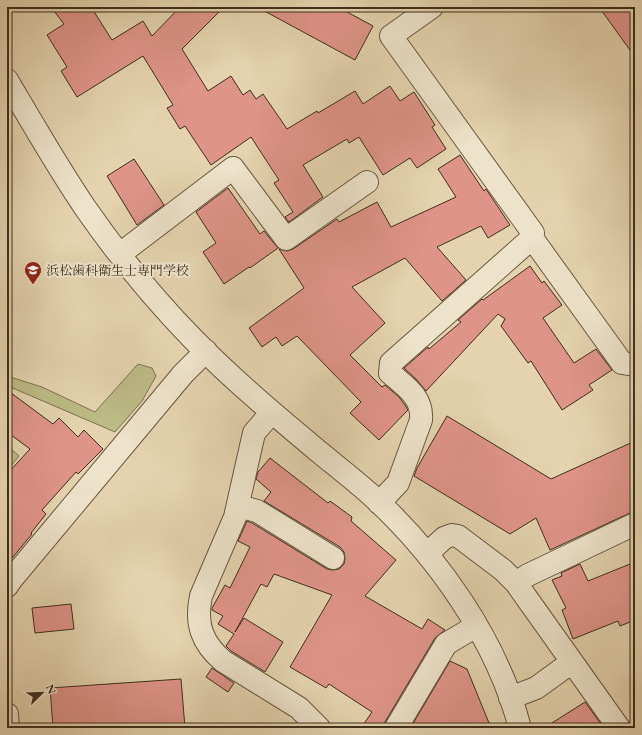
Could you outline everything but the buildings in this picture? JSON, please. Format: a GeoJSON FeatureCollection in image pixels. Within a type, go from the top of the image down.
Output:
{"type":"FeatureCollection","features":[{"type":"Feature","properties":{"kind":"street"},"geometry":{"type":"LineString","coordinates":[[432,7],[392,36],[533,233],[532,238],[629,364]]}},
{"type":"Feature","properties":{"kind":"street"},"geometry":{"type":"LineString","coordinates":[[7,80],[64,176],[87,211],[165,309],[224,369],[379,503],[402,525],[427,554],[459,597],[476,626],[502,678],[520,728]]}},
{"type":"Feature","properties":{"kind":"street"},"geometry":{"type":"LineString","coordinates":[[120,254],[233,168],[286,238],[367,182]]}},
{"type":"Feature","properties":{"kind":"street"},"geometry":{"type":"LineString","coordinates":[[379,503],[398,483],[421,420],[422,411],[420,403],[415,396],[390,373],[391,363],[532,238]]}},
{"type":"Feature","properties":{"kind":"street"},"geometry":{"type":"LineString","coordinates":[[7,586],[178,380],[206,351]]}},
{"type":"Feature","properties":{"kind":"street"},"geometry":{"type":"LineString","coordinates":[[272,412],[254,433],[235,517],[202,596],[198,608],[198,620],[206,644],[214,653],[223,661],[299,708],[319,728]]}},
{"type":"Feature","properties":{"kind":"street"},"geometry":{"type":"LineString","coordinates":[[238,506],[258,511],[333,558]]}},
{"type":"Feature","properties":{"kind":"street"},"geometry":{"type":"LineString","coordinates":[[516,583],[528,575],[635,524]]}},
{"type":"Feature","properties":{"kind":"street"},"geometry":{"type":"LineString","coordinates":[[427,554],[444,538],[452,535],[458,536],[503,570],[516,583],[619,728]]}},
{"type":"Feature","properties":{"kind":"street"},"geometry":{"type":"LineString","coordinates":[[396,728],[446,644],[476,626]]}},
{"type":"Feature","properties":{"kind":"street"},"geometry":{"type":"LineString","coordinates":[[510,698],[536,688],[572,662]]}},
{"type":"Feature","properties":{"kind":"street"},"geometry":{"type":"LineString","coordinates":[[7,714],[8,728]]}},
{"type":"Feature","properties":{"kind":"shaded area"},"geometry":{"type":"Polygon","coordinates":[[[138,364],[152,368],[156,376],[142,401],[115,432],[8,386],[7,387],[7,376],[42,387],[95,412],[138,364]]]}},
{"type":"Feature","properties":{"kind":"shaded area"},"geometry":{"type":"Polygon","coordinates":[[[7,445],[19,456],[7,471],[7,445]]]}},
{"type":"Feature","properties":{"kind":"place","name":"浜松歯科衛生士専門学校"},"geometry":{"type":"Point","coordinates":[33,285]}}]}
